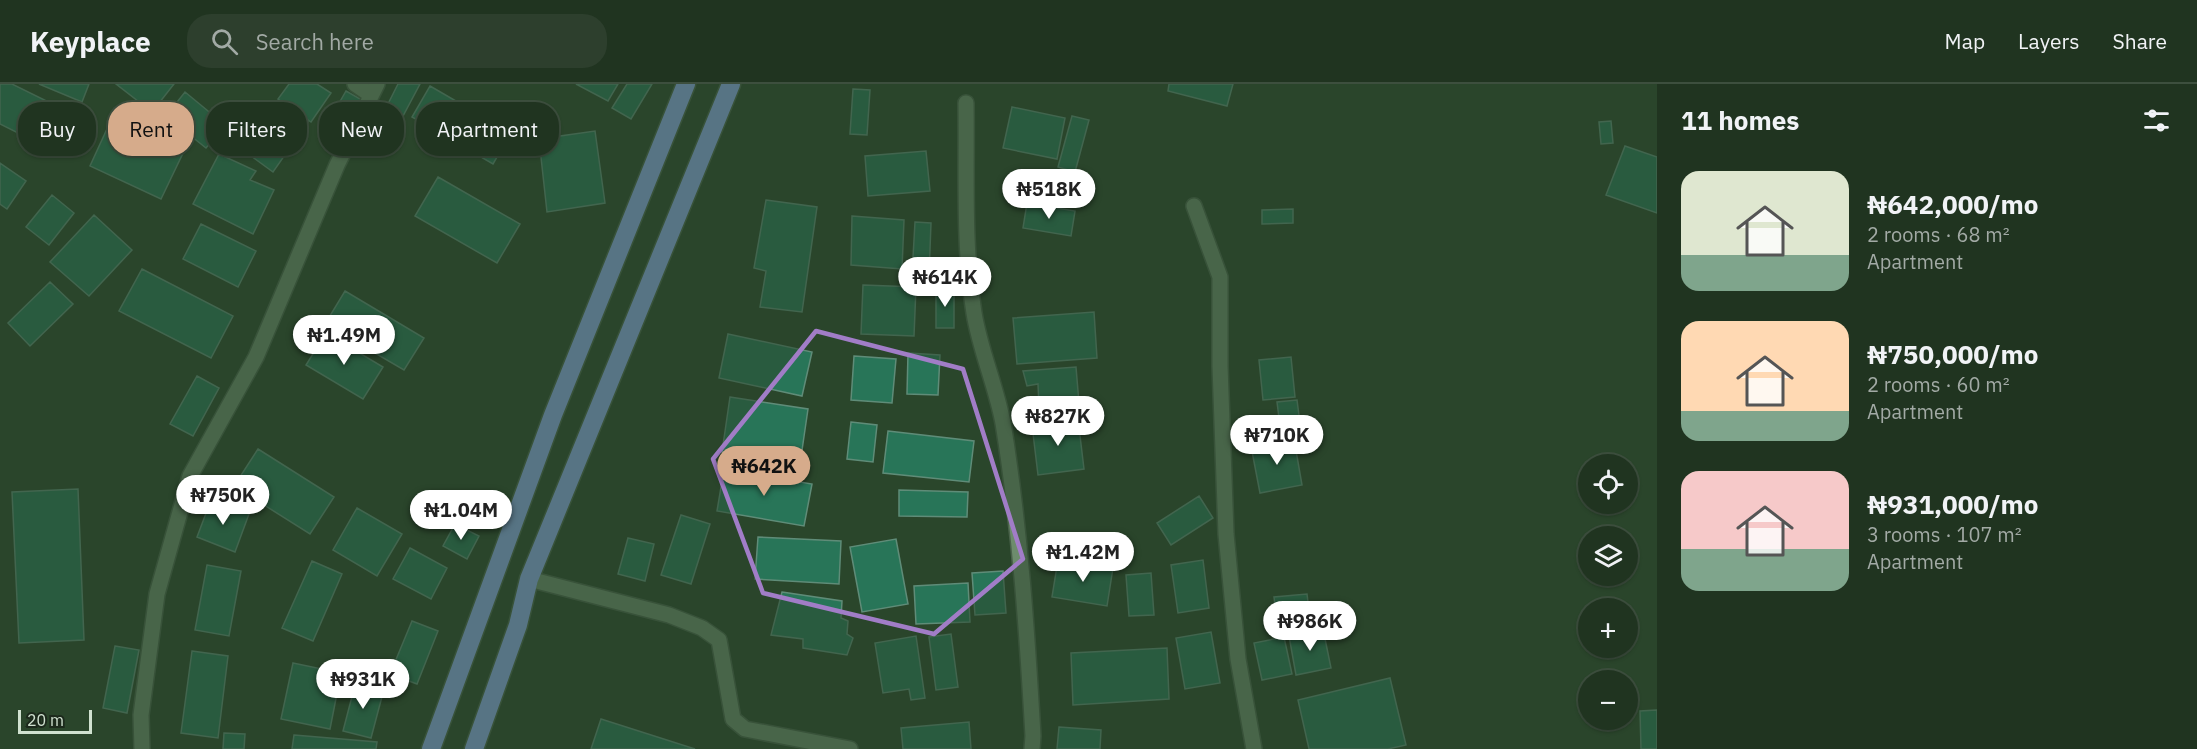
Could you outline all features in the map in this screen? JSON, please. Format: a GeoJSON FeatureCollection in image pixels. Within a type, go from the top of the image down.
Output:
{"type":"FeatureCollection","features":[{"type":"Feature","properties":{"kind":"highway"},"geometry":{"type":"LineString","coordinates":[[431,749],[553,416],[686,84]]}},
{"type":"Feature","properties":{"kind":"highway"},"geometry":{"type":"LineString","coordinates":[[474,749],[518,625],[529,579],[731,84]]}},
{"type":"Feature","properties":{"kind":"street"},"geometry":{"type":"LineString","coordinates":[[142,749],[141,715],[157,594],[190,476],[255,357],[332,175],[374,90],[355,84]]}},
{"type":"Feature","properties":{"kind":"street"},"geometry":{"type":"LineString","coordinates":[[966,103],[968,247],[974,314],[1002,419],[1016,511],[1028,641],[1034,736],[1032,749]]}},
{"type":"Feature","properties":{"kind":"street"},"geometry":{"type":"LineString","coordinates":[[1194,206],[1220,277],[1220,366],[1226,534],[1239,659],[1254,749]]}},
{"type":"Feature","properties":{"kind":"street"},"geometry":{"type":"LineString","coordinates":[[529,579],[669,615],[702,628],[719,639],[733,719],[745,729],[850,749]]}},
{"type":"Feature","properties":{"kind":"highlighted area"},"geometry":{"type":"Polygon","coordinates":[[[816,331],[963,369],[1023,559],[934,634],[763,593],[713,459],[816,331]]]}},
{"type":"Feature","properties":{"kind":"building"},"geometry":{"type":"Polygon","coordinates":[[[0,84],[12,84],[49,102],[18,102],[18,133],[0,124],[0,84]]]}},
{"type":"Feature","properties":{"kind":"building"},"geometry":{"type":"Polygon","coordinates":[[[39,84],[89,84],[82,102],[39,84]]]}},
{"type":"Feature","properties":{"kind":"building"},"geometry":{"type":"Polygon","coordinates":[[[116,84],[174,84],[160,102],[139,102],[116,84]]]}},
{"type":"Feature","properties":{"kind":"building"},"geometry":{"type":"Polygon","coordinates":[[[289,84],[317,84],[331,93],[325,102],[319,102],[319,110],[311,122],[307,119],[307,102],[282,102],[278,99],[289,84]]]}},
{"type":"Feature","properties":{"kind":"building"},"geometry":{"type":"Polygon","coordinates":[[[398,84],[420,84],[404,114],[404,102],[389,102],[398,84]]]}},
{"type":"Feature","properties":{"kind":"building"},"geometry":{"type":"Polygon","coordinates":[[[576,84],[618,84],[608,101],[576,84]]]}},
{"type":"Feature","properties":{"kind":"building"},"geometry":{"type":"Polygon","coordinates":[[[627,84],[652,84],[631,119],[612,108],[627,84]]]}},
{"type":"Feature","properties":{"kind":"building"},"geometry":{"type":"Polygon","coordinates":[[[1169,84],[1233,84],[1227,106],[1168,91],[1169,84]]]}},
{"type":"Feature","properties":{"kind":"building"},"geometry":{"type":"Polygon","coordinates":[[[430,86],[458,102],[421,102],[430,86]]]}},
{"type":"Feature","properties":{"kind":"building"},"geometry":{"type":"Polygon","coordinates":[[[853,89],[870,90],[867,135],[850,134],[853,89]]]}},
{"type":"Feature","properties":{"kind":"building"},"geometry":{"type":"Polygon","coordinates":[[[346,91],[362,100],[361,102],[340,102],[346,91]]]}},
{"type":"Feature","properties":{"kind":"building"},"geometry":{"type":"Polygon","coordinates":[[[185,92],[206,109],[206,148],[194,138],[194,102],[177,102],[185,92]]]}},
{"type":"Feature","properties":{"kind":"building"},"geometry":{"type":"Polygon","coordinates":[[[1012,107],[1065,118],[1057,159],[1003,148],[1012,107]]]}},
{"type":"Feature","properties":{"kind":"building"},"geometry":{"type":"Polygon","coordinates":[[[1072,116],[1089,120],[1075,172],[1058,167],[1072,116]]]}},
{"type":"Feature","properties":{"kind":"building"},"geometry":{"type":"Polygon","coordinates":[[[1611,121],[1613,143],[1601,144],[1599,122],[1611,121]]]}},
{"type":"Feature","properties":{"kind":"building"},"geometry":{"type":"Polygon","coordinates":[[[108,127],[108,156],[182,156],[161,199],[90,166],[108,127]]]}},
{"type":"Feature","properties":{"kind":"building"},"geometry":{"type":"Polygon","coordinates":[[[595,131],[605,203],[547,212],[541,156],[559,156],[559,136],[595,131]]]}},
{"type":"Feature","properties":{"kind":"building"},"geometry":{"type":"Polygon","coordinates":[[[1625,146],[1657,157],[1657,213],[1606,195],[1625,146]]]}},
{"type":"Feature","properties":{"kind":"building"},"geometry":{"type":"Polygon","coordinates":[[[926,151],[930,191],[868,196],[865,156],[926,151]]]}},
{"type":"Feature","properties":{"kind":"building"},"geometry":{"type":"Polygon","coordinates":[[[218,156],[223,156],[256,171],[250,180],[274,190],[253,234],[193,204],[218,156]]]}},
{"type":"Feature","properties":{"kind":"building"},"geometry":{"type":"Polygon","coordinates":[[[251,156],[284,156],[273,172],[251,156]]]}},
{"type":"Feature","properties":{"kind":"building"},"geometry":{"type":"Polygon","coordinates":[[[479,156],[498,156],[493,164],[479,156]]]}},
{"type":"Feature","properties":{"kind":"building"},"geometry":{"type":"Polygon","coordinates":[[[0,163],[26,181],[7,209],[0,204],[0,163]]]}},
{"type":"Feature","properties":{"kind":"building"},"geometry":{"type":"Polygon","coordinates":[[[438,177],[520,224],[497,263],[415,216],[438,177]]]}},
{"type":"Feature","properties":{"kind":"building"},"geometry":{"type":"Polygon","coordinates":[[[52,195],[74,213],[49,245],[26,227],[52,195]]]}},
{"type":"Feature","properties":{"kind":"building"},"geometry":{"type":"Polygon","coordinates":[[[766,200],[817,207],[802,312],[760,307],[766,271],[754,268],[766,200]]]}},
{"type":"Feature","properties":{"kind":"building"},"geometry":{"type":"Polygon","coordinates":[[[1027,203],[1075,211],[1071,236],[1023,228],[1027,203]]]}},
{"type":"Feature","properties":{"kind":"building"},"geometry":{"type":"Polygon","coordinates":[[[1293,209],[1293,223],[1262,224],[1262,210],[1293,209]]]}},
{"type":"Feature","properties":{"kind":"building"},"geometry":{"type":"Polygon","coordinates":[[[94,215],[132,250],[89,296],[50,262],[94,215]]]}},
{"type":"Feature","properties":{"kind":"building"},"geometry":{"type":"Polygon","coordinates":[[[852,216],[904,220],[902,269],[851,265],[852,216]]]}},
{"type":"Feature","properties":{"kind":"building"},"geometry":{"type":"Polygon","coordinates":[[[915,222],[931,223],[929,275],[912,275],[915,222]]]}},
{"type":"Feature","properties":{"kind":"building"},"geometry":{"type":"Polygon","coordinates":[[[201,224],[256,251],[238,287],[183,259],[201,224]]]}},
{"type":"Feature","properties":{"kind":"building"},"geometry":{"type":"Polygon","coordinates":[[[142,269],[233,316],[211,358],[119,311],[142,269]]]}},
{"type":"Feature","properties":{"kind":"building"},"geometry":{"type":"Polygon","coordinates":[[[50,282],[73,304],[30,346],[8,323],[50,282]]]}},
{"type":"Feature","properties":{"kind":"building"},"geometry":{"type":"Polygon","coordinates":[[[863,285],[916,287],[914,336],[861,334],[863,285]]]}},
{"type":"Feature","properties":{"kind":"building"},"geometry":{"type":"Polygon","coordinates":[[[936,287],[954,287],[954,328],[936,328],[936,287]]]}},
{"type":"Feature","properties":{"kind":"building"},"geometry":{"type":"Polygon","coordinates":[[[345,291],[424,338],[404,370],[325,324],[345,291]]]}},
{"type":"Feature","properties":{"kind":"building"},"geometry":{"type":"Polygon","coordinates":[[[1094,312],[1097,358],[1017,364],[1013,318],[1094,312]]]}},
{"type":"Feature","properties":{"kind":"building"},"geometry":{"type":"Polygon","coordinates":[[[326,333],[383,367],[363,399],[306,365],[326,333]]]}},
{"type":"Feature","properties":{"kind":"building"},"geometry":{"type":"Polygon","coordinates":[[[728,334],[812,352],[802,396],[719,378],[728,334]]]}},
{"type":"Feature","properties":{"kind":"building"},"geometry":{"type":"Polygon","coordinates":[[[908,353],[940,355],[938,395],[907,394],[908,353]]]}},
{"type":"Feature","properties":{"kind":"building"},"geometry":{"type":"Polygon","coordinates":[[[854,356],[896,359],[892,403],[851,400],[854,356]]]}},
{"type":"Feature","properties":{"kind":"building"},"geometry":{"type":"Polygon","coordinates":[[[1291,357],[1295,397],[1263,400],[1259,360],[1291,357]]]}},
{"type":"Feature","properties":{"kind":"building"},"geometry":{"type":"Polygon","coordinates":[[[1076,367],[1079,403],[1039,407],[1038,384],[1027,386],[1023,371],[1076,367]]]}},
{"type":"Feature","properties":{"kind":"building"},"geometry":{"type":"Polygon","coordinates":[[[197,376],[219,388],[193,436],[170,424],[197,376]]]}},
{"type":"Feature","properties":{"kind":"building"},"geometry":{"type":"Polygon","coordinates":[[[730,397],[808,409],[800,464],[722,452],[730,397]]]}},
{"type":"Feature","properties":{"kind":"building"},"geometry":{"type":"Polygon","coordinates":[[[1297,400],[1301,431],[1281,434],[1277,402],[1297,400]]]}},
{"type":"Feature","properties":{"kind":"building"},"geometry":{"type":"Polygon","coordinates":[[[1078,419],[1084,469],[1038,475],[1032,425],[1078,419]]]}},
{"type":"Feature","properties":{"kind":"building"},"geometry":{"type":"Polygon","coordinates":[[[851,422],[877,425],[873,462],[847,459],[851,422]]]}},
{"type":"Feature","properties":{"kind":"building"},"geometry":{"type":"Polygon","coordinates":[[[888,431],[974,441],[969,482],[883,473],[888,431]]]}},
{"type":"Feature","properties":{"kind":"building"},"geometry":{"type":"Polygon","coordinates":[[[1294,439],[1302,485],[1260,493],[1251,446],[1294,439]]]}},
{"type":"Feature","properties":{"kind":"building"},"geometry":{"type":"Polygon","coordinates":[[[258,449],[334,497],[310,534],[234,486],[258,449]]]}},
{"type":"Feature","properties":{"kind":"building"},"geometry":{"type":"Polygon","coordinates":[[[724,469],[812,484],[804,526],[717,511],[724,469]]]}},
{"type":"Feature","properties":{"kind":"building"},"geometry":{"type":"Polygon","coordinates":[[[78,489],[84,640],[19,643],[12,492],[78,489]]]}},
{"type":"Feature","properties":{"kind":"building"},"geometry":{"type":"Polygon","coordinates":[[[899,490],[968,492],[967,517],[899,516],[899,490]]]}},
{"type":"Feature","properties":{"kind":"building"},"geometry":{"type":"Polygon","coordinates":[[[1199,496],[1213,518],[1171,545],[1157,523],[1199,496]]]}},
{"type":"Feature","properties":{"kind":"building"},"geometry":{"type":"Polygon","coordinates":[[[211,500],[249,514],[235,552],[197,537],[211,500]]]}},
{"type":"Feature","properties":{"kind":"building"},"geometry":{"type":"Polygon","coordinates":[[[357,508],[402,534],[377,576],[333,550],[357,508]]]}},
{"type":"Feature","properties":{"kind":"building"},"geometry":{"type":"Polygon","coordinates":[[[681,515],[710,524],[691,584],[661,575],[681,515]]]}},
{"type":"Feature","properties":{"kind":"building"},"geometry":{"type":"Polygon","coordinates":[[[455,524],[479,536],[467,559],[443,546],[455,524]]]}},
{"type":"Feature","properties":{"kind":"building"},"geometry":{"type":"Polygon","coordinates":[[[758,537],[841,541],[839,584],[755,579],[758,537]]]}},
{"type":"Feature","properties":{"kind":"building"},"geometry":{"type":"Polygon","coordinates":[[[628,538],[654,544],[645,581],[618,574],[628,538]]]}},
{"type":"Feature","properties":{"kind":"building"},"geometry":{"type":"Polygon","coordinates":[[[896,539],[908,604],[862,612],[850,547],[896,539]]]}},
{"type":"Feature","properties":{"kind":"building"},"geometry":{"type":"Polygon","coordinates":[[[410,548],[447,568],[431,599],[393,579],[410,548]]]}},
{"type":"Feature","properties":{"kind":"building"},"geometry":{"type":"Polygon","coordinates":[[[1058,560],[1113,568],[1107,606],[1052,597],[1058,560]]]}},
{"type":"Feature","properties":{"kind":"building"},"geometry":{"type":"Polygon","coordinates":[[[1203,560],[1209,608],[1178,613],[1171,565],[1203,560]]]}},
{"type":"Feature","properties":{"kind":"building"},"geometry":{"type":"Polygon","coordinates":[[[312,561],[342,574],[313,641],[282,628],[312,561]]]}},
{"type":"Feature","properties":{"kind":"building"},"geometry":{"type":"Polygon","coordinates":[[[207,565],[241,571],[229,636],[195,630],[207,565]]]}},
{"type":"Feature","properties":{"kind":"building"},"geometry":{"type":"Polygon","coordinates":[[[1003,571],[1006,613],[975,615],[972,573],[1003,571]]]}},
{"type":"Feature","properties":{"kind":"building"},"geometry":{"type":"Polygon","coordinates":[[[1151,573],[1154,615],[1129,616],[1126,575],[1151,573]]]}},
{"type":"Feature","properties":{"kind":"building"},"geometry":{"type":"Polygon","coordinates":[[[968,583],[970,622],[916,624],[914,586],[968,583]]]}},
{"type":"Feature","properties":{"kind":"building"},"geometry":{"type":"Polygon","coordinates":[[[782,592],[842,601],[841,618],[848,621],[847,634],[853,638],[847,655],[803,648],[803,639],[771,635],[782,592]]]}},
{"type":"Feature","properties":{"kind":"building"},"geometry":{"type":"Polygon","coordinates":[[[1307,594],[1310,618],[1277,622],[1274,597],[1307,594]]]}},
{"type":"Feature","properties":{"kind":"building"},"geometry":{"type":"Polygon","coordinates":[[[412,621],[438,631],[417,684],[390,674],[412,621]]]}},
{"type":"Feature","properties":{"kind":"building"},"geometry":{"type":"Polygon","coordinates":[[[1323,629],[1331,668],[1296,675],[1289,636],[1323,629]]]}},
{"type":"Feature","properties":{"kind":"building"},"geometry":{"type":"Polygon","coordinates":[[[1211,632],[1220,683],[1185,689],[1176,638],[1211,632]]]}},
{"type":"Feature","properties":{"kind":"building"},"geometry":{"type":"Polygon","coordinates":[[[951,634],[958,687],[936,690],[929,637],[951,634]]]}},
{"type":"Feature","properties":{"kind":"building"},"geometry":{"type":"Polygon","coordinates":[[[916,636],[925,698],[911,700],[909,689],[883,693],[875,643],[916,636]]]}},
{"type":"Feature","properties":{"kind":"building"},"geometry":{"type":"Polygon","coordinates":[[[1284,637],[1292,674],[1262,680],[1254,643],[1284,637]]]}},
{"type":"Feature","properties":{"kind":"building"},"geometry":{"type":"Polygon","coordinates":[[[115,646],[139,650],[127,713],[103,708],[115,646]]]}},
{"type":"Feature","properties":{"kind":"building"},"geometry":{"type":"Polygon","coordinates":[[[1167,648],[1169,699],[1073,705],[1071,653],[1167,648]]]}},
{"type":"Feature","properties":{"kind":"building"},"geometry":{"type":"Polygon","coordinates":[[[192,651],[228,656],[218,738],[181,733],[192,651]]]}},
{"type":"Feature","properties":{"kind":"building"},"geometry":{"type":"Polygon","coordinates":[[[293,663],[341,673],[330,729],[281,719],[293,663]]]}},
{"type":"Feature","properties":{"kind":"building"},"geometry":{"type":"Polygon","coordinates":[[[1390,678],[1406,745],[1388,749],[1309,749],[1298,700],[1390,678]]]}},
{"type":"Feature","properties":{"kind":"building"},"geometry":{"type":"Polygon","coordinates":[[[356,681],[384,689],[371,738],[343,731],[356,681]]]}},
{"type":"Feature","properties":{"kind":"building"},"geometry":{"type":"Polygon","coordinates":[[[1657,710],[1657,749],[1641,749],[1640,711],[1657,710]]]}},
{"type":"Feature","properties":{"kind":"building"},"geometry":{"type":"Polygon","coordinates":[[[601,719],[695,749],[591,749],[601,719]]]}},
{"type":"Feature","properties":{"kind":"building"},"geometry":{"type":"Polygon","coordinates":[[[969,722],[971,749],[903,749],[901,728],[969,722]]]}},
{"type":"Feature","properties":{"kind":"building"},"geometry":{"type":"Polygon","coordinates":[[[1059,727],[1101,730],[1100,749],[1057,749],[1059,727]]]}},
{"type":"Feature","properties":{"kind":"building"},"geometry":{"type":"Polygon","coordinates":[[[224,733],[245,734],[244,749],[223,749],[224,733]]]}},
{"type":"Feature","properties":{"kind":"building"},"geometry":{"type":"Polygon","coordinates":[[[294,735],[377,742],[376,749],[292,749],[294,735]]]}}]}
